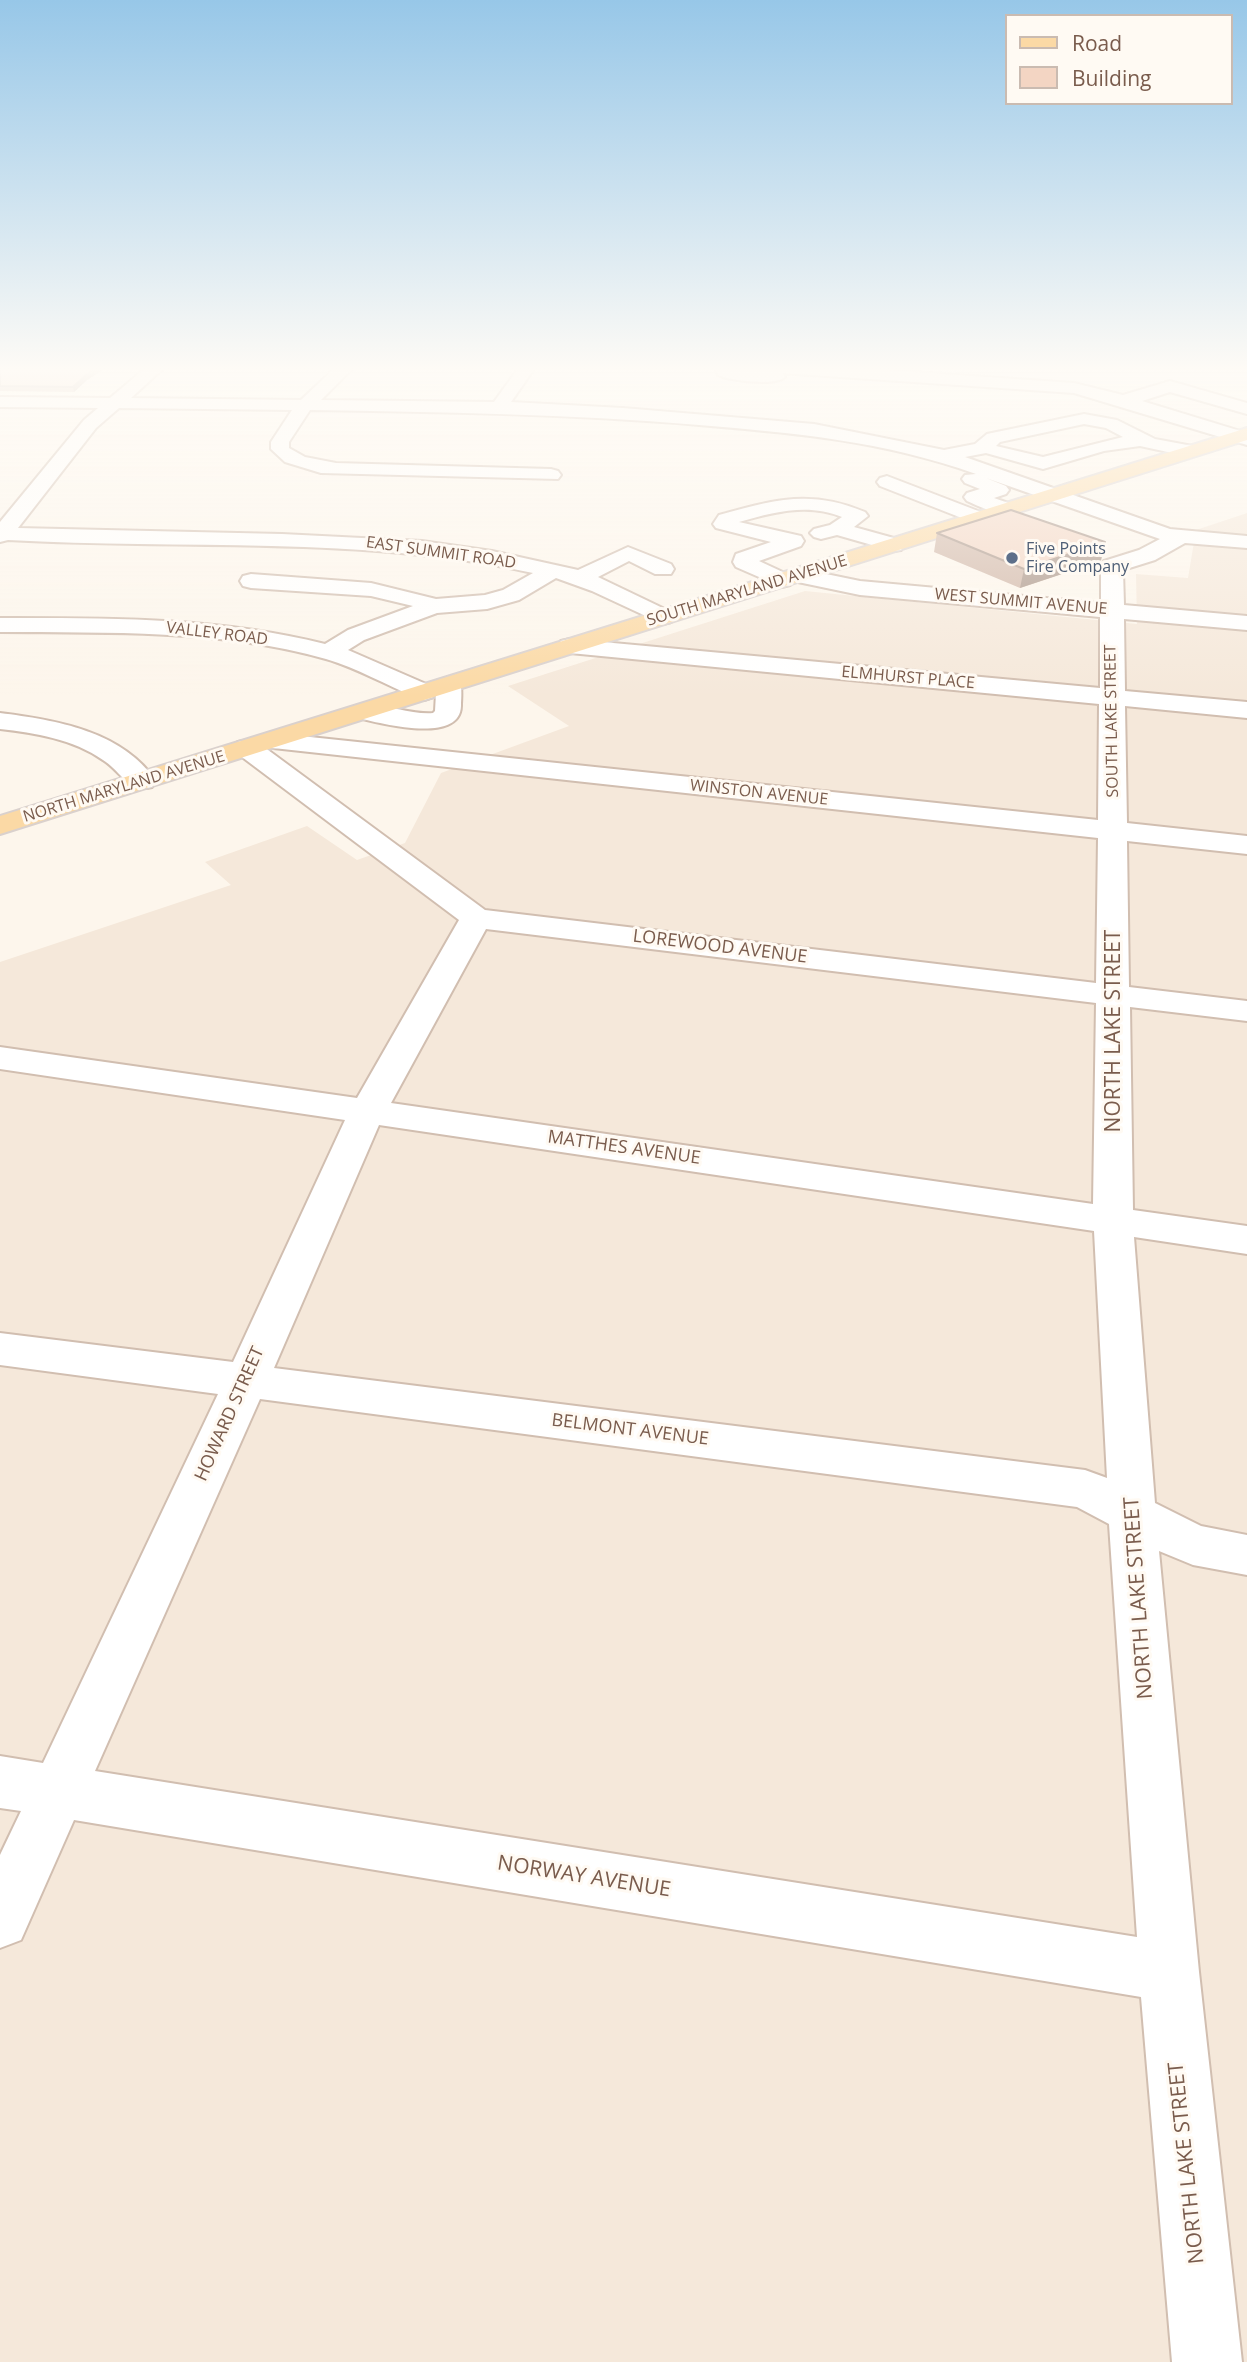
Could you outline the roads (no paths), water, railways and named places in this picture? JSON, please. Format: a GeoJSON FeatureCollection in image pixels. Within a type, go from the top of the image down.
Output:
{"type":"FeatureCollection","features":[{"type":"Feature","properties":{"kind":"main road","name":"SOUTH MARYLAND AVENUE"},"geometry":{"type":"LineString","coordinates":[[260,745],[1113,476]]}},
{"type":"Feature","properties":{"kind":"main road","name":"NORTH MARYLAND AVENUE"},"geometry":{"type":"LineString","coordinates":[[0,825],[260,745]]}},
{"type":"Feature","properties":{"kind":"street"},"geometry":{"type":"LineString","coordinates":[[1,534],[48,476]]}},
{"type":"Feature","properties":{"kind":"street"},"geometry":{"type":"LineString","coordinates":[[905,476],[887,482],[999,511],[1051,518]]}},
{"type":"Feature","properties":{"kind":"street"},"geometry":{"type":"LineString","coordinates":[[964,476],[999,490],[974,497],[1026,526]]}},
{"type":"Feature","properties":{"kind":"street"},"geometry":{"type":"LineString","coordinates":[[981,476],[1055,494],[1144,528],[1180,527],[1247,542]]}},
{"type":"Feature","properties":{"kind":"street"},"geometry":{"type":"LineString","coordinates":[[793,541],[837,529],[858,516],[841,508],[803,501],[726,519],[723,524],[793,541],[835,563]]}},
{"type":"Feature","properties":{"kind":"street","name":"SOUTH LAKE STREET"},"geometry":{"type":"LineString","coordinates":[[1113,831],[1113,553],[1147,555],[1180,527]]}},
{"type":"Feature","properties":{"kind":"street"},"geometry":{"type":"LineString","coordinates":[[837,529],[892,545]]}},
{"type":"Feature","properties":{"kind":"street","name":"EAST SUMMIT ROAD"},"geometry":{"type":"LineString","coordinates":[[1,534],[372,543],[492,558],[580,578],[663,617]]}},
{"type":"Feature","properties":{"kind":"street","name":"WEST SUMMIT AVENUE"},"geometry":{"type":"LineString","coordinates":[[793,541],[744,559],[744,562],[789,578],[860,588],[1247,623]]}},
{"type":"Feature","properties":{"kind":"street"},"geometry":{"type":"LineString","coordinates":[[580,578],[602,564],[628,553],[663,569]]}},
{"type":"Feature","properties":{"kind":"street"},"geometry":{"type":"LineString","coordinates":[[602,564],[633,579]]}},
{"type":"Feature","properties":{"kind":"street"},"geometry":{"type":"LineString","coordinates":[[329,652],[356,635],[433,606],[486,602],[511,595],[553,570]]}},
{"type":"Feature","properties":{"kind":"street"},"geometry":{"type":"LineString","coordinates":[[251,581],[391,594],[421,599],[433,606]]}},
{"type":"Feature","properties":{"kind":"street","name":"VALLEY ROAD"},"geometry":{"type":"LineString","coordinates":[[0,625],[154,626],[261,637],[329,652],[424,692]]}},
{"type":"Feature","properties":{"kind":"street","name":"ELMHURST PLACE"},"geometry":{"type":"LineString","coordinates":[[570,646],[1247,710]]}},
{"type":"Feature","properties":{"kind":"street"},"geometry":{"type":"LineString","coordinates":[[374,752],[389,740],[442,725],[448,715],[449,685]]}},
{"type":"Feature","properties":{"kind":"street"},"geometry":{"type":"LineString","coordinates":[[364,712],[442,725]]}},
{"type":"Feature","properties":{"kind":"street"},"geometry":{"type":"LineString","coordinates":[[0,721],[85,739],[112,752],[142,781]]}},
{"type":"Feature","properties":{"kind":"street"},"geometry":{"type":"LineString","coordinates":[[442,725],[446,760]]}},
{"type":"Feature","properties":{"kind":"street","name":"WINSTON AVENUE"},"geometry":{"type":"LineString","coordinates":[[260,745],[374,752],[1247,845]]}},
{"type":"Feature","properties":{"kind":"street","name":"LOREWOOD AVENUE"},"geometry":{"type":"LineString","coordinates":[[260,745],[476,918],[1247,1011]]}},
{"type":"Feature","properties":{"kind":"street","name":"NORTH LAKE STREET"},"geometry":{"type":"LineString","coordinates":[[1113,831],[1113,1220],[1132,1513],[1168,1972],[1207,2362]]}},
{"type":"Feature","properties":{"kind":"street","name":"HOWARD STREET"},"geometry":{"type":"LineString","coordinates":[[0,1919],[246,1381],[356,1133],[476,918]]}},
{"type":"Feature","properties":{"kind":"street","name":"MATTHES AVENUE"},"geometry":{"type":"LineString","coordinates":[[0,1058],[1247,1240]]}},
{"type":"Feature","properties":{"kind":"street","name":"BELMONT AVENUE"},"geometry":{"type":"LineString","coordinates":[[0,1349],[1085,1489],[1193,1545],[1247,1555]]}},
{"type":"Feature","properties":{"kind":"street","name":"NORWAY AVENUE"},"geometry":{"type":"LineString","coordinates":[[0,1782],[1168,1972]]}},
{"type":"Feature","properties":{"kind":"place","name":"Five Points Fire Company"},"geometry":{"type":"Point","coordinates":[1012,558]}}]}
